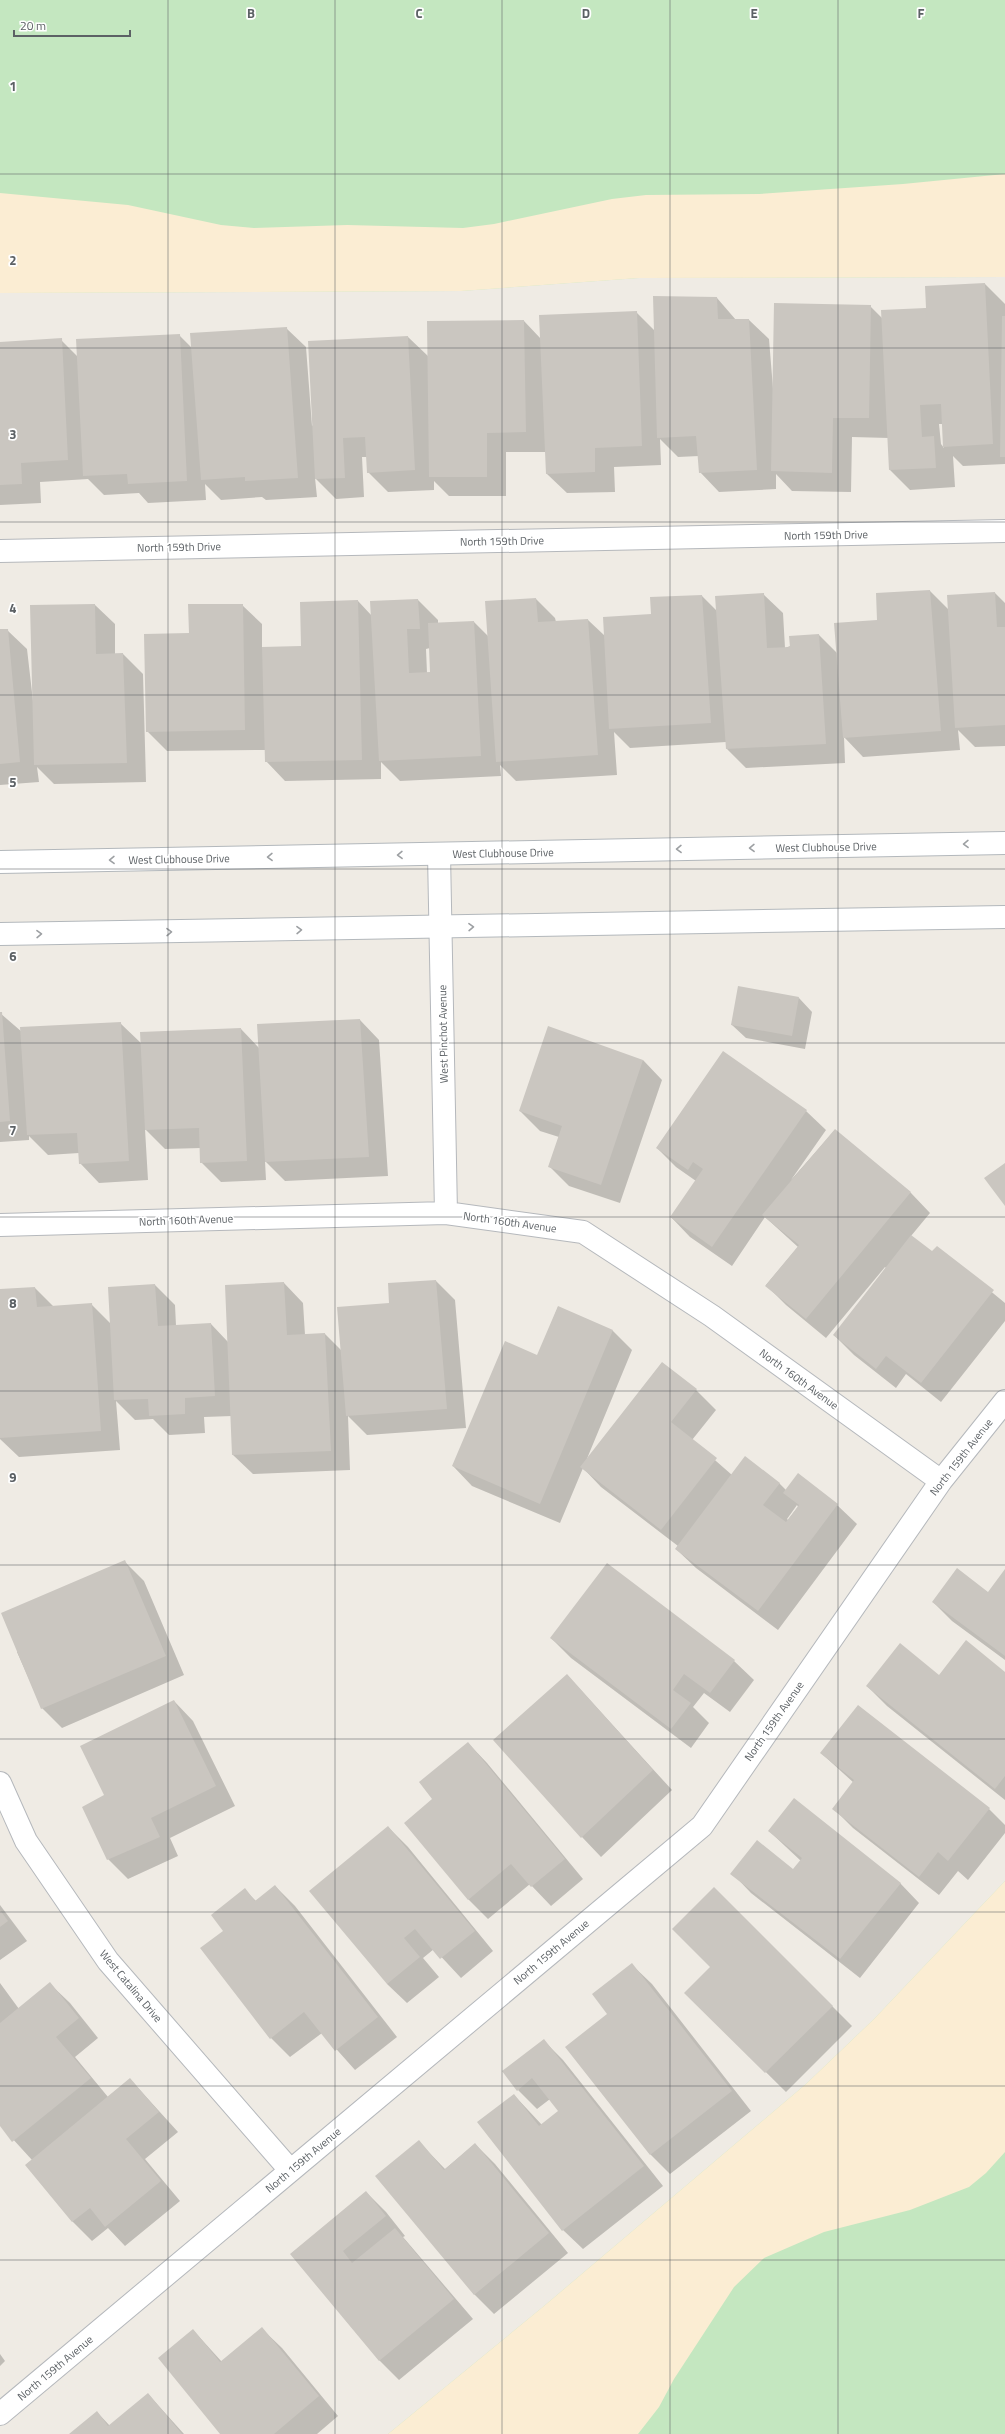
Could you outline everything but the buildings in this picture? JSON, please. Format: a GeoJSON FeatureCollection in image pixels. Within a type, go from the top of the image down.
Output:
{"type":"FeatureCollection","features":[{"type":"Feature","properties":{"kind":"street","name":"North 159th Drive"},"geometry":{"type":"LineString","coordinates":[[0,551],[1005,531]]}},
{"type":"Feature","properties":{"kind":"street","name":"West Clubhouse Drive"},"geometry":{"type":"LineString","coordinates":[[0,862],[1005,843]]}},
{"type":"Feature","properties":{"kind":"street","name":"West Pinchot Avenue"},"geometry":{"type":"LineString","coordinates":[[439,854],[446,1213]]}},
{"type":"Feature","properties":{"kind":"street"},"geometry":{"type":"LineString","coordinates":[[0,934],[441,928],[1005,917]]}},
{"type":"Feature","properties":{"kind":"street","name":"North 160th Avenue"},"geometry":{"type":"LineString","coordinates":[[0,1225],[446,1213],[583,1232],[712,1316],[941,1481]]}},
{"type":"Feature","properties":{"kind":"street","name":"North 159th Avenue"},"geometry":{"type":"LineString","coordinates":[[0,2414],[702,1826],[941,1481],[1005,1401]]}},
{"type":"Feature","properties":{"kind":"street","name":"West Catalina Drive"},"geometry":{"type":"LineString","coordinates":[[0,1783],[26,1841],[108,1961],[290,2170]]}},
{"type":"Feature","properties":{"kind":"green space"},"geometry":{"type":"Polygon","coordinates":[[[0,0],[1005,0],[1005,277],[639,278],[461,291],[0,293],[0,0]]]}},
{"type":"Feature","properties":{"kind":"green space"},"geometry":{"type":"Polygon","coordinates":[[[1005,1881],[1005,2434],[388,2434],[544,2306],[806,2084],[874,2019],[1005,1881]]]}},
{"type":"Feature","properties":{"kind":"sand"},"geometry":{"type":"Polygon","coordinates":[[[1005,174],[1005,277],[639,278],[461,291],[0,293],[0,193],[128,205],[221,225],[254,228],[347,225],[463,228],[494,224],[612,199],[646,195],[759,194],[903,184],[1005,174]]]}},
{"type":"Feature","properties":{"kind":"sand"},"geometry":{"type":"Polygon","coordinates":[[[1005,1881],[1005,2152],[986,2173],[969,2187],[910,2210],[824,2232],[764,2258],[734,2287],[674,2379],[659,2407],[638,2434],[388,2434],[544,2306],[806,2084],[874,2019],[1005,1881]]]}}]}
